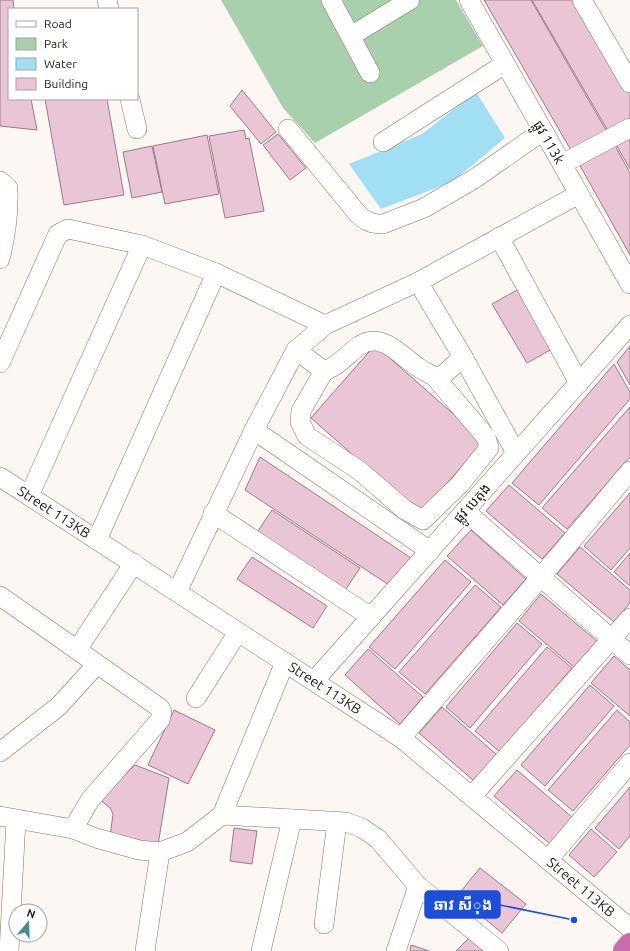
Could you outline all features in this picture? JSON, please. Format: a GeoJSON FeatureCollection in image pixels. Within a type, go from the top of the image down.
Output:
{"type":"FeatureCollection","features":[{"type":"Feature","properties":{"kind":"highway"},"geometry":{"type":"LineString","coordinates":[[624,951],[630,944]]}},
{"type":"Feature","properties":{"kind":"street"},"geometry":{"type":"LineString","coordinates":[[331,0],[370,73]]}},
{"type":"Feature","properties":{"kind":"street"},"geometry":{"type":"LineString","coordinates":[[351,36],[410,0]]}},
{"type":"Feature","properties":{"kind":"street","name":"ផ្លូវ 113k"},"geometry":{"type":"LineString","coordinates":[[469,0],[630,284]]}},
{"type":"Feature","properties":{"kind":"street"},"geometry":{"type":"LineString","coordinates":[[582,0],[630,83]]}},
{"type":"Feature","properties":{"kind":"street"},"geometry":{"type":"LineString","coordinates":[[383,142],[505,64]]}},
{"type":"Feature","properties":{"kind":"street"},"geometry":{"type":"LineString","coordinates":[[130,100],[136,128]]}},
{"type":"Feature","properties":{"kind":"street"},"geometry":{"type":"LineString","coordinates":[[562,164],[630,128]]}},
{"type":"Feature","properties":{"kind":"street"},"geometry":{"type":"LineString","coordinates":[[288,129],[358,214],[366,221],[377,224],[383,224],[424,208],[474,179],[543,131]]}},
{"type":"Feature","properties":{"kind":"street"},"geometry":{"type":"LineString","coordinates":[[0,181],[8,188],[9,199],[7,230],[0,259]]}},
{"type":"Feature","properties":{"kind":"street"},"geometry":{"type":"LineString","coordinates":[[176,592],[254,430],[296,350],[325,325],[418,282],[579,194]]}},
{"type":"Feature","properties":{"kind":"street"},"geometry":{"type":"LineString","coordinates":[[0,363],[58,234],[62,230],[68,229],[142,245],[216,273],[325,325]]}},
{"type":"Feature","properties":{"kind":"street"},"geometry":{"type":"LineString","coordinates":[[499,237],[579,383]]}},
{"type":"Feature","properties":{"kind":"street"},"geometry":{"type":"LineString","coordinates":[[29,496],[142,245]]}},
{"type":"Feature","properties":{"kind":"street"},"geometry":{"type":"LineString","coordinates":[[96,540],[216,273]]}},
{"type":"Feature","properties":{"kind":"street"},"geometry":{"type":"LineString","coordinates":[[418,282],[463,357],[516,454]]}},
{"type":"Feature","properties":{"kind":"street","name":"ផ្លូវ បេតុង"},"geometry":{"type":"LineString","coordinates":[[314,681],[630,325]]}},
{"type":"Feature","properties":{"kind":"street"},"geometry":{"type":"LineString","coordinates":[[296,350],[324,370],[331,369],[365,342],[374,340],[384,342],[419,368],[435,377],[486,438],[489,444],[487,451],[460,484],[423,520],[405,510],[360,471],[307,436],[300,422],[301,411],[324,370]]}},
{"type":"Feature","properties":{"kind":"street"},"geometry":{"type":"LineString","coordinates":[[435,377],[443,375],[463,357]]}},
{"type":"Feature","properties":{"kind":"street"},"geometry":{"type":"LineString","coordinates":[[254,430],[430,551]]}},
{"type":"Feature","properties":{"kind":"street"},"geometry":{"type":"LineString","coordinates":[[343,491],[360,471]]}},
{"type":"Feature","properties":{"kind":"street"},"geometry":{"type":"LineString","coordinates":[[401,738],[541,577],[630,471]]}},
{"type":"Feature","properties":{"kind":"street","name":"Street 113KB"},"geometry":{"type":"LineString","coordinates":[[0,476],[401,738],[630,928]]}},
{"type":"Feature","properties":{"kind":"street"},"geometry":{"type":"LineString","coordinates":[[460,484],[471,504],[541,577],[630,655]]}},
{"type":"Feature","properties":{"kind":"street"},"geometry":{"type":"LineString","coordinates":[[213,513],[371,617]]}},
{"type":"Feature","properties":{"kind":"street"},"geometry":{"type":"LineString","coordinates":[[77,650],[134,564]]}},
{"type":"Feature","properties":{"kind":"street"},"geometry":{"type":"LineString","coordinates":[[0,596],[160,708],[162,712],[160,720],[90,800],[73,830]]}},
{"type":"Feature","properties":{"kind":"street"},"geometry":{"type":"LineString","coordinates":[[472,796],[630,618]]}},
{"type":"Feature","properties":{"kind":"street"},"geometry":{"type":"LineString","coordinates":[[196,698],[238,632]]}},
{"type":"Feature","properties":{"kind":"street"},"geometry":{"type":"LineString","coordinates":[[10,951],[8,818],[73,830],[139,850],[160,852],[187,842],[222,815],[285,662]]}},
{"type":"Feature","properties":{"kind":"street"},"geometry":{"type":"LineString","coordinates":[[0,752],[59,706],[97,664]]}},
{"type":"Feature","properties":{"kind":"street"},"geometry":{"type":"LineString","coordinates":[[548,860],[630,763]]}},
{"type":"Feature","properties":{"kind":"street"},"geometry":{"type":"LineString","coordinates":[[222,815],[346,822],[362,828],[378,839],[418,886],[499,951]]}},
{"type":"Feature","properties":{"kind":"street"},"geometry":{"type":"LineString","coordinates":[[262,951],[292,819]]}},
{"type":"Feature","properties":{"kind":"street"},"geometry":{"type":"LineString","coordinates":[[324,924],[337,822]]}},
{"type":"Feature","properties":{"kind":"street"},"geometry":{"type":"LineString","coordinates":[[145,951],[160,852]]}},
{"type":"Feature","properties":{"kind":"street"},"geometry":{"type":"LineString","coordinates":[[396,951],[418,886]]}},
{"type":"Feature","properties":{"kind":"green space"},"geometry":{"type":"Polygon","coordinates":[[[221,0],[456,0],[483,46],[315,143],[283,108],[221,0]]]}},
{"type":"Feature","properties":{"kind":"water"},"geometry":{"type":"Polygon","coordinates":[[[476,92],[505,138],[452,182],[381,209],[349,164],[422,134],[476,92]]]}},
{"type":"Feature","properties":{"kind":"building"},"geometry":{"type":"Polygon","coordinates":[[[0,0],[13,0],[14,8],[8,8],[8,100],[31,100],[37,130],[0,126],[0,0]]]}},
{"type":"Feature","properties":{"kind":"building"},"geometry":{"type":"Polygon","coordinates":[[[484,0],[531,0],[607,132],[572,152],[484,0]]]}},
{"type":"Feature","properties":{"kind":"building"},"geometry":{"type":"Polygon","coordinates":[[[532,0],[579,0],[630,89],[630,119],[608,131],[532,0]]]}},
{"type":"Feature","properties":{"kind":"building"},"geometry":{"type":"Polygon","coordinates":[[[242,90],[276,132],[261,144],[230,106],[242,90]]]}},
{"type":"Feature","properties":{"kind":"building"},"geometry":{"type":"Polygon","coordinates":[[[45,100],[107,100],[124,195],[64,205],[45,100]]]}},
{"type":"Feature","properties":{"kind":"building"},"geometry":{"type":"Polygon","coordinates":[[[244,130],[246,139],[249,138],[264,211],[225,218],[209,136],[244,130]]]}},
{"type":"Feature","properties":{"kind":"building"},"geometry":{"type":"Polygon","coordinates":[[[278,134],[306,168],[290,180],[263,145],[278,134]]]}},
{"type":"Feature","properties":{"kind":"building"},"geometry":{"type":"Polygon","coordinates":[[[630,134],[630,169],[615,143],[630,134]]]}},
{"type":"Feature","properties":{"kind":"building"},"geometry":{"type":"Polygon","coordinates":[[[207,135],[219,194],[165,204],[153,146],[207,135]]]}},
{"type":"Feature","properties":{"kind":"building"},"geometry":{"type":"Polygon","coordinates":[[[613,142],[630,173],[630,255],[578,162],[613,142]]]}},
{"type":"Feature","properties":{"kind":"building"},"geometry":{"type":"Polygon","coordinates":[[[152,146],[162,192],[132,198],[123,152],[152,146]]]}},
{"type":"Feature","properties":{"kind":"building"},"geometry":{"type":"Polygon","coordinates":[[[517,290],[552,349],[527,363],[492,304],[517,290]]]}},
{"type":"Feature","properties":{"kind":"building"},"geometry":{"type":"Polygon","coordinates":[[[375,345],[484,441],[420,514],[311,418],[375,345]]]}},
{"type":"Feature","properties":{"kind":"building"},"geometry":{"type":"Polygon","coordinates":[[[630,346],[630,385],[617,362],[630,346]]]}},
{"type":"Feature","properties":{"kind":"building"},"geometry":{"type":"Polygon","coordinates":[[[614,364],[630,392],[630,399],[539,505],[512,483],[614,364]]]}},
{"type":"Feature","properties":{"kind":"building"},"geometry":{"type":"Polygon","coordinates":[[[630,407],[630,457],[567,529],[542,508],[630,407]]]}},
{"type":"Feature","properties":{"kind":"building"},"geometry":{"type":"Polygon","coordinates":[[[260,457],[411,558],[392,587],[245,490],[260,457]]]}},
{"type":"Feature","properties":{"kind":"building"},"geometry":{"type":"Polygon","coordinates":[[[509,485],[565,533],[542,559],[486,511],[509,485]]]}},
{"type":"Feature","properties":{"kind":"building"},"geometry":{"type":"Polygon","coordinates":[[[630,493],[630,548],[611,570],[584,546],[630,493]]]}},
{"type":"Feature","properties":{"kind":"building"},"geometry":{"type":"Polygon","coordinates":[[[272,510],[360,568],[344,592],[256,534],[272,510]]]}},
{"type":"Feature","properties":{"kind":"building"},"geometry":{"type":"Polygon","coordinates":[[[471,530],[526,579],[503,605],[447,556],[471,530]]]}},
{"type":"Feature","properties":{"kind":"building"},"geometry":{"type":"Polygon","coordinates":[[[580,547],[630,590],[630,603],[614,622],[557,574],[580,547]]]}},
{"type":"Feature","properties":{"kind":"building"},"geometry":{"type":"Polygon","coordinates":[[[630,553],[630,586],[614,572],[630,553]]]}},
{"type":"Feature","properties":{"kind":"building"},"geometry":{"type":"Polygon","coordinates":[[[252,557],[327,606],[313,628],[237,579],[252,557]]]}},
{"type":"Feature","properties":{"kind":"building"},"geometry":{"type":"Polygon","coordinates":[[[445,560],[471,582],[395,669],[369,647],[445,560]]]}},
{"type":"Feature","properties":{"kind":"building"},"geometry":{"type":"Polygon","coordinates":[[[475,585],[501,607],[425,694],[399,672],[475,585]]]}},
{"type":"Feature","properties":{"kind":"building"},"geometry":{"type":"Polygon","coordinates":[[[541,594],[598,642],[575,668],[519,621],[541,594]]]}},
{"type":"Feature","properties":{"kind":"building"},"geometry":{"type":"Polygon","coordinates":[[[517,623],[542,644],[470,728],[446,707],[517,623]]]}},
{"type":"Feature","properties":{"kind":"building"},"geometry":{"type":"Polygon","coordinates":[[[547,647],[572,668],[500,752],[475,731],[547,647]]]}},
{"type":"Feature","properties":{"kind":"building"},"geometry":{"type":"Polygon","coordinates":[[[368,649],[423,697],[400,724],[345,675],[368,649]]]}},
{"type":"Feature","properties":{"kind":"building"},"geometry":{"type":"Polygon","coordinates":[[[614,656],[630,670],[630,716],[591,683],[614,656]]]}},
{"type":"Feature","properties":{"kind":"building"},"geometry":{"type":"Polygon","coordinates":[[[590,685],[614,706],[545,786],[521,765],[590,685]]]}},
{"type":"Feature","properties":{"kind":"building"},"geometry":{"type":"Polygon","coordinates":[[[442,707],[497,755],[474,781],[419,733],[442,707]]]}},
{"type":"Feature","properties":{"kind":"building"},"geometry":{"type":"Polygon","coordinates":[[[174,710],[215,730],[188,784],[148,765],[174,710]]]}},
{"type":"Feature","properties":{"kind":"building"},"geometry":{"type":"Polygon","coordinates":[[[617,710],[630,722],[630,745],[573,811],[548,790],[617,710]]]}},
{"type":"Feature","properties":{"kind":"building"},"geometry":{"type":"Polygon","coordinates":[[[135,765],[169,778],[158,845],[110,837],[113,814],[110,808],[99,799],[135,765]]]}},
{"type":"Feature","properties":{"kind":"building"},"geometry":{"type":"Polygon","coordinates":[[[517,770],[573,818],[550,844],[494,796],[517,770]]]}},
{"type":"Feature","properties":{"kind":"building"},"geometry":{"type":"Polygon","coordinates":[[[630,787],[630,836],[619,849],[595,828],[630,787]]]}},
{"type":"Feature","properties":{"kind":"building"},"geometry":{"type":"Polygon","coordinates":[[[234,828],[257,831],[252,864],[230,861],[234,828]]]}},
{"type":"Feature","properties":{"kind":"building"},"geometry":{"type":"Polygon","coordinates":[[[591,829],[617,852],[594,877],[569,855],[591,829]]]}},
{"type":"Feature","properties":{"kind":"building"},"geometry":{"type":"Polygon","coordinates":[[[480,868],[526,904],[502,933],[457,896],[480,868]]]}},
{"type":"Feature","properties":{"kind":"building"},"geometry":{"type":"Polygon","coordinates":[[[469,938],[485,951],[456,951],[469,938]]]}},
{"type":"Feature","properties":{"kind":"building"},"geometry":{"type":"Polygon","coordinates":[[[411,945],[429,951],[410,951],[411,945]]]}},
{"type":"Feature","properties":{"kind":"place","name":"ឆាវ សីុង"},"geometry":{"type":"Point","coordinates":[574,920]}}]}
